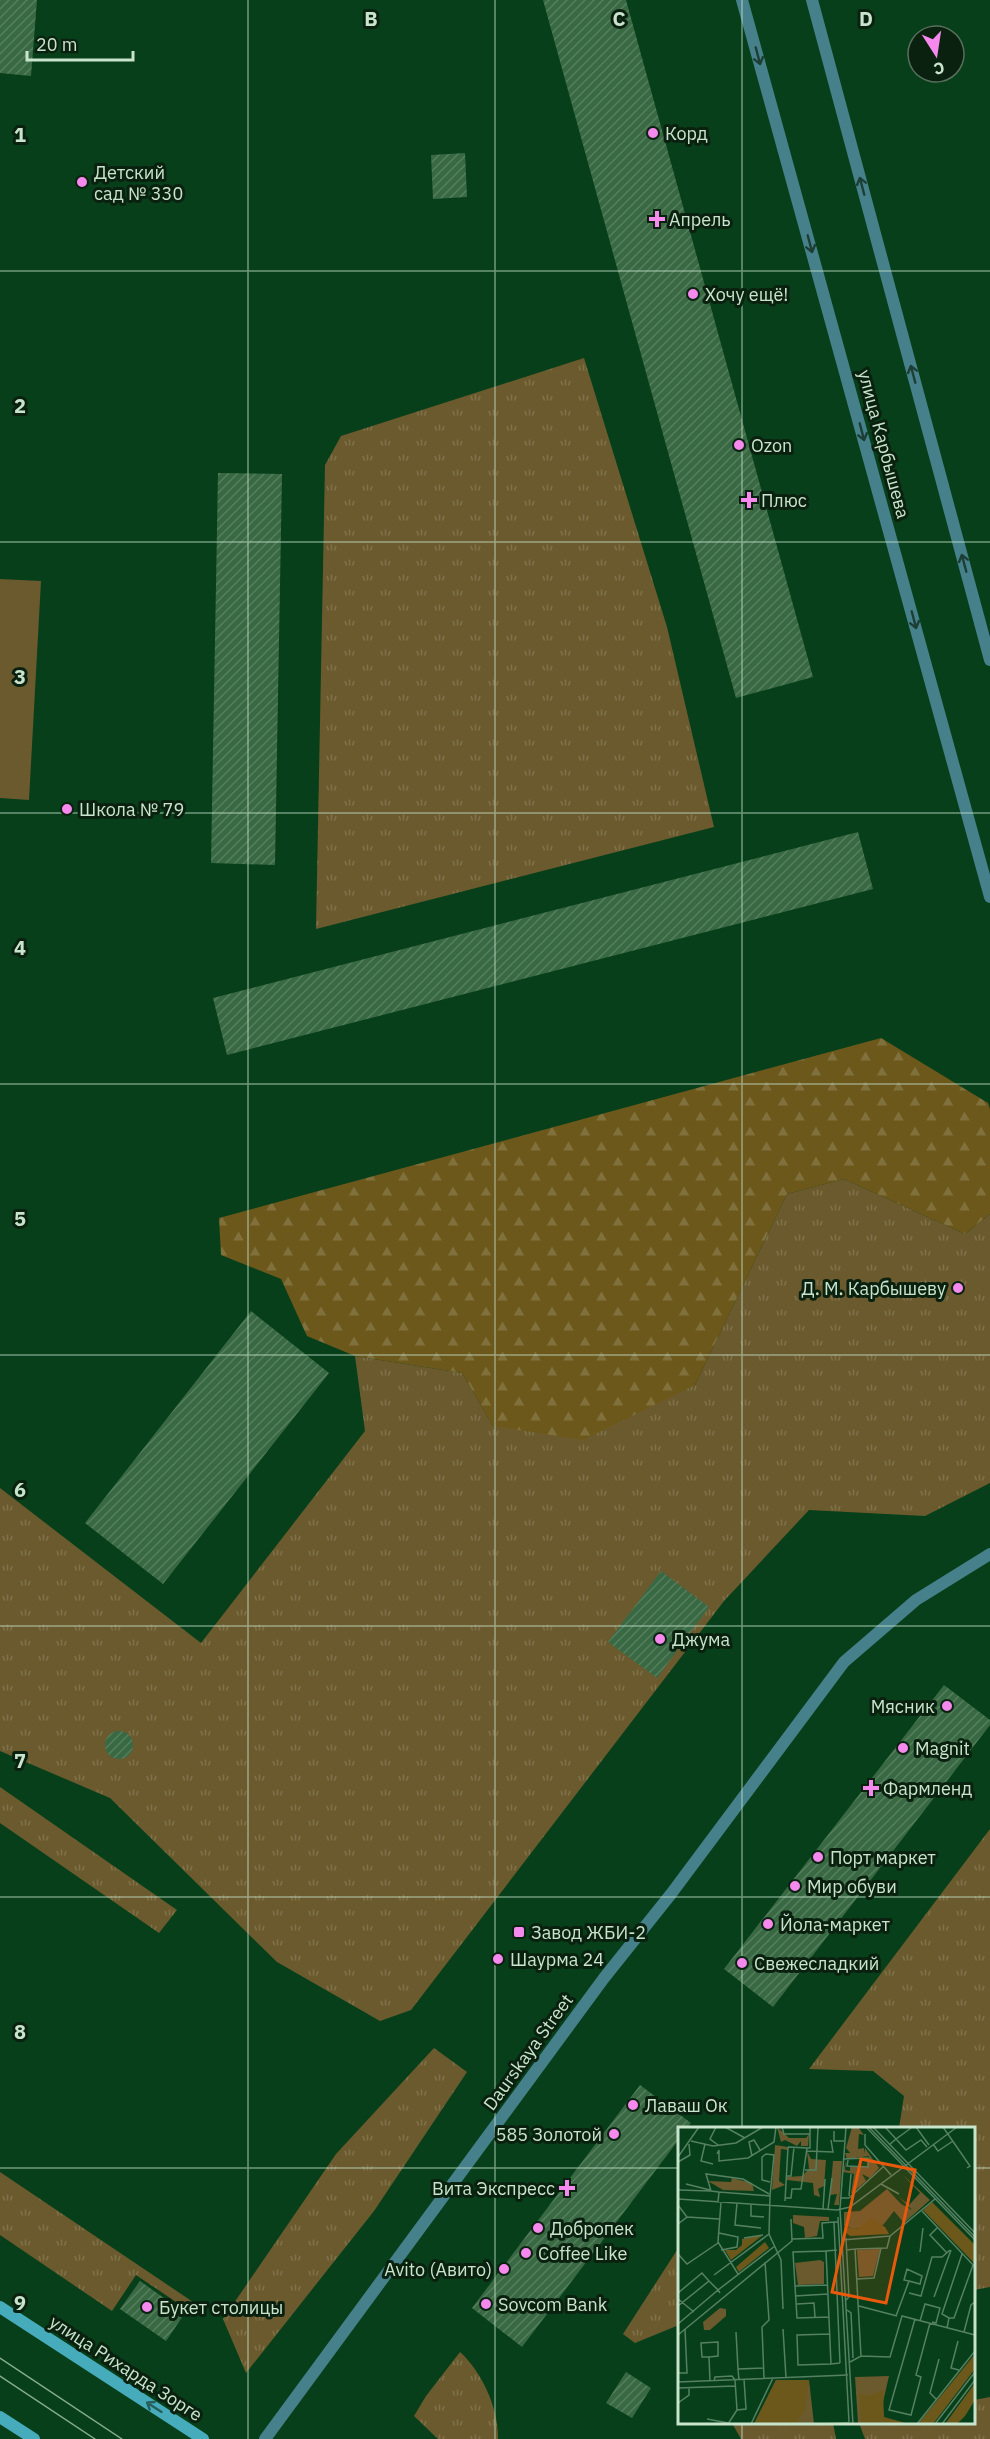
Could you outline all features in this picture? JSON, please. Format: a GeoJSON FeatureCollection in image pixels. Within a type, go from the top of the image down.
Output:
{"type":"FeatureCollection","features":[{"type":"Feature","properties":{"kind":"main road","name":"улица Рихарда Зорге"},"geometry":{"type":"LineString","coordinates":[[0,2307],[203,2439]]}},
{"type":"Feature","properties":{"kind":"main road"},"geometry":{"type":"LineString","coordinates":[[0,2417],[34,2439]]}},
{"type":"Feature","properties":{"kind":"street","name":"улица Карбышева"},"geometry":{"type":"LineString","coordinates":[[742,0],[990,897]]}},
{"type":"Feature","properties":{"kind":"street"},"geometry":{"type":"LineString","coordinates":[[812,0],[990,660]]}},
{"type":"Feature","properties":{"kind":"street","name":"Daurskaya Street"},"geometry":{"type":"LineString","coordinates":[[266,2439],[604,1978],[671,1894],[844,1662],[916,1600],[990,1554]]}},
{"type":"Feature","properties":{"kind":"green space"},"geometry":{"type":"Polygon","coordinates":[[[584,358],[667,627],[714,827],[316,929],[325,465],[341,436],[584,358]]]}},
{"type":"Feature","properties":{"kind":"green space"},"geometry":{"type":"Polygon","coordinates":[[[0,579],[41,581],[29,800],[0,798],[0,579]]]}},
{"type":"Feature","properties":{"kind":"green space"},"geometry":{"type":"Polygon","coordinates":[[[881,1038],[988,1103],[990,1109],[990,1214],[965,1234],[844,1179],[787,1194],[695,1385],[583,1440],[493,1426],[462,1373],[355,1356],[307,1336],[281,1279],[221,1255],[219,1218],[881,1038]]]}},
{"type":"Feature","properties":{"kind":"green space"},"geometry":{"type":"Polygon","coordinates":[[[844,1179],[965,1234],[990,1214],[990,1483],[925,1516],[809,1510],[724,1601],[411,2010],[380,2021],[277,1962],[110,1798],[0,1751],[0,1488],[201,1643],[365,1431],[355,1356],[462,1373],[493,1426],[695,1385],[787,1194],[844,1179]]]}},
{"type":"Feature","properties":{"kind":"green space"},"geometry":{"type":"Polygon","coordinates":[[[0,1787],[177,1910],[159,1933],[0,1823],[0,1787]]]}},
{"type":"Feature","properties":{"kind":"green space"},"geometry":{"type":"Polygon","coordinates":[[[990,1829],[990,2287],[975,2290],[975,2127],[899,2127],[904,2096],[873,2071],[809,2069],[990,1829]]]}},
{"type":"Feature","properties":{"kind":"green space"},"geometry":{"type":"Polygon","coordinates":[[[434,2048],[467,2072],[374,2211],[246,2373],[223,2319],[336,2154],[434,2048]]]}},
{"type":"Feature","properties":{"kind":"green space"},"geometry":{"type":"Polygon","coordinates":[[[0,2172],[196,2304],[191,2312],[136,2275],[112,2311],[0,2235],[0,2172]]]}},
{"type":"Feature","properties":{"kind":"green space"},"geometry":{"type":"Polygon","coordinates":[[[678,2249],[678,2325],[635,2343],[623,2334],[678,2249]]]}},
{"type":"Feature","properties":{"kind":"green space"},"geometry":{"type":"Polygon","coordinates":[[[460,2352],[482,2380],[488,2392],[496,2416],[498,2439],[438,2439],[414,2416],[426,2396],[460,2352]]]}},
{"type":"Feature","properties":{"kind":"green space"},"geometry":{"type":"Polygon","coordinates":[[[990,2397],[990,2439],[865,2439],[859,2424],[975,2424],[975,2400],[990,2397]]]}},
{"type":"Feature","properties":{"kind":"green space"},"geometry":{"type":"Polygon","coordinates":[[[733,2424],[833,2424],[836,2439],[741,2439],[733,2424]]]}},
{"type":"Feature","properties":{"kind":"building"},"geometry":{"type":"Polygon","coordinates":[[[0,0],[37,0],[31,76],[0,73],[0,0]]]}},
{"type":"Feature","properties":{"kind":"building"},"geometry":{"type":"Polygon","coordinates":[[[543,0],[626,0],[813,677],[736,698],[543,0]]]}},
{"type":"Feature","properties":{"kind":"building"},"geometry":{"type":"Polygon","coordinates":[[[465,153],[467,197],[433,199],[431,155],[465,153]]]}},
{"type":"Feature","properties":{"kind":"building"},"geometry":{"type":"Polygon","coordinates":[[[218,473],[282,474],[275,865],[211,863],[218,473]]]}},
{"type":"Feature","properties":{"kind":"building"},"geometry":{"type":"Polygon","coordinates":[[[858,832],[873,889],[227,1055],[213,998],[858,832]]]}},
{"type":"Feature","properties":{"kind":"building"},"geometry":{"type":"Polygon","coordinates":[[[251,1311],[329,1373],[163,1584],[85,1523],[251,1311]]]}},
{"type":"Feature","properties":{"kind":"building"},"geometry":{"type":"Polygon","coordinates":[[[661,1571],[709,1607],[657,1678],[608,1642],[661,1571]]]}},
{"type":"Feature","properties":{"kind":"building"},"geometry":{"type":"Polygon","coordinates":[[[944,1685],[990,1720],[990,1725],[773,2007],[724,1969],[944,1685]]]}},
{"type":"Feature","properties":{"kind":"building"},"geometry":{"type":"Polygon","coordinates":[[[119,1731],[129,1735],[133,1745],[129,1755],[119,1759],[109,1755],[105,1745],[109,1735],[119,1731]]]}},
{"type":"Feature","properties":{"kind":"building"},"geometry":{"type":"Polygon","coordinates":[[[640,2085],[691,2123],[688,2127],[678,2127],[678,2141],[522,2347],[472,2308],[640,2085]]]}},
{"type":"Feature","properties":{"kind":"building"},"geometry":{"type":"Polygon","coordinates":[[[140,2281],[185,2313],[166,2341],[120,2309],[140,2281]]]}},
{"type":"Feature","properties":{"kind":"building"},"geometry":{"type":"Polygon","coordinates":[[[626,2372],[651,2388],[632,2418],[606,2403],[626,2372]]]}},
{"type":"Feature","properties":{"kind":"tram line"},"geometry":{"type":"LineString","coordinates":[[0,2358],[122,2439]]}},
{"type":"Feature","properties":{"kind":"tram line"},"geometry":{"type":"LineString","coordinates":[[0,2376],[95,2439]]}},
{"type":"Feature","properties":{"kind":"place","name":"Корд"},"geometry":{"type":"Point","coordinates":[653,133]}},
{"type":"Feature","properties":{"kind":"place","name":"Детский сад № 330"},"geometry":{"type":"Point","coordinates":[82,182]}},
{"type":"Feature","properties":{"kind":"place","name":"Апрель"},"geometry":{"type":"Point","coordinates":[657,219]}},
{"type":"Feature","properties":{"kind":"place","name":"Хочу ещё!"},"geometry":{"type":"Point","coordinates":[693,294]}},
{"type":"Feature","properties":{"kind":"place","name":"Ozon"},"geometry":{"type":"Point","coordinates":[739,445]}},
{"type":"Feature","properties":{"kind":"place","name":"Плюс"},"geometry":{"type":"Point","coordinates":[749,500]}},
{"type":"Feature","properties":{"kind":"place","name":"Школа № 79"},"geometry":{"type":"Point","coordinates":[67,809]}},
{"type":"Feature","properties":{"kind":"place","name":"Д. М. Карбышеву"},"geometry":{"type":"Point","coordinates":[958,1288]}},
{"type":"Feature","properties":{"kind":"place","name":"Джума"},"geometry":{"type":"Point","coordinates":[660,1639]}},
{"type":"Feature","properties":{"kind":"place","name":"Мясник"},"geometry":{"type":"Point","coordinates":[947,1706]}},
{"type":"Feature","properties":{"kind":"place","name":"Magnit"},"geometry":{"type":"Point","coordinates":[903,1748]}},
{"type":"Feature","properties":{"kind":"place","name":"Фармленд"},"geometry":{"type":"Point","coordinates":[871,1788]}},
{"type":"Feature","properties":{"kind":"place","name":"Порт маркет"},"geometry":{"type":"Point","coordinates":[818,1857]}},
{"type":"Feature","properties":{"kind":"place","name":"Мир обуви"},"geometry":{"type":"Point","coordinates":[795,1886]}},
{"type":"Feature","properties":{"kind":"place","name":"Йола-маркет"},"geometry":{"type":"Point","coordinates":[768,1924]}},
{"type":"Feature","properties":{"kind":"place","name":"Завод ЖБИ-2"},"geometry":{"type":"Point","coordinates":[519,1932]}},
{"type":"Feature","properties":{"kind":"place","name":"Шаурма 24"},"geometry":{"type":"Point","coordinates":[498,1959]}},
{"type":"Feature","properties":{"kind":"place","name":"Свежесладкий"},"geometry":{"type":"Point","coordinates":[742,1963]}},
{"type":"Feature","properties":{"kind":"place","name":"Лаваш Ок"},"geometry":{"type":"Point","coordinates":[633,2105]}},
{"type":"Feature","properties":{"kind":"place","name":"585 Золотой"},"geometry":{"type":"Point","coordinates":[614,2134]}},
{"type":"Feature","properties":{"kind":"place","name":"Вита Экспресс"},"geometry":{"type":"Point","coordinates":[567,2188]}},
{"type":"Feature","properties":{"kind":"place","name":"Добропек"},"geometry":{"type":"Point","coordinates":[538,2228]}},
{"type":"Feature","properties":{"kind":"place","name":"Coffee Like"},"geometry":{"type":"Point","coordinates":[526,2253]}},
{"type":"Feature","properties":{"kind":"place","name":"Avito (Авито)"},"geometry":{"type":"Point","coordinates":[504,2269]}},
{"type":"Feature","properties":{"kind":"place","name":"Sovcom Bank"},"geometry":{"type":"Point","coordinates":[486,2304]}},
{"type":"Feature","properties":{"kind":"place","name":"Букет столицы"},"geometry":{"type":"Point","coordinates":[147,2307]}}]}
